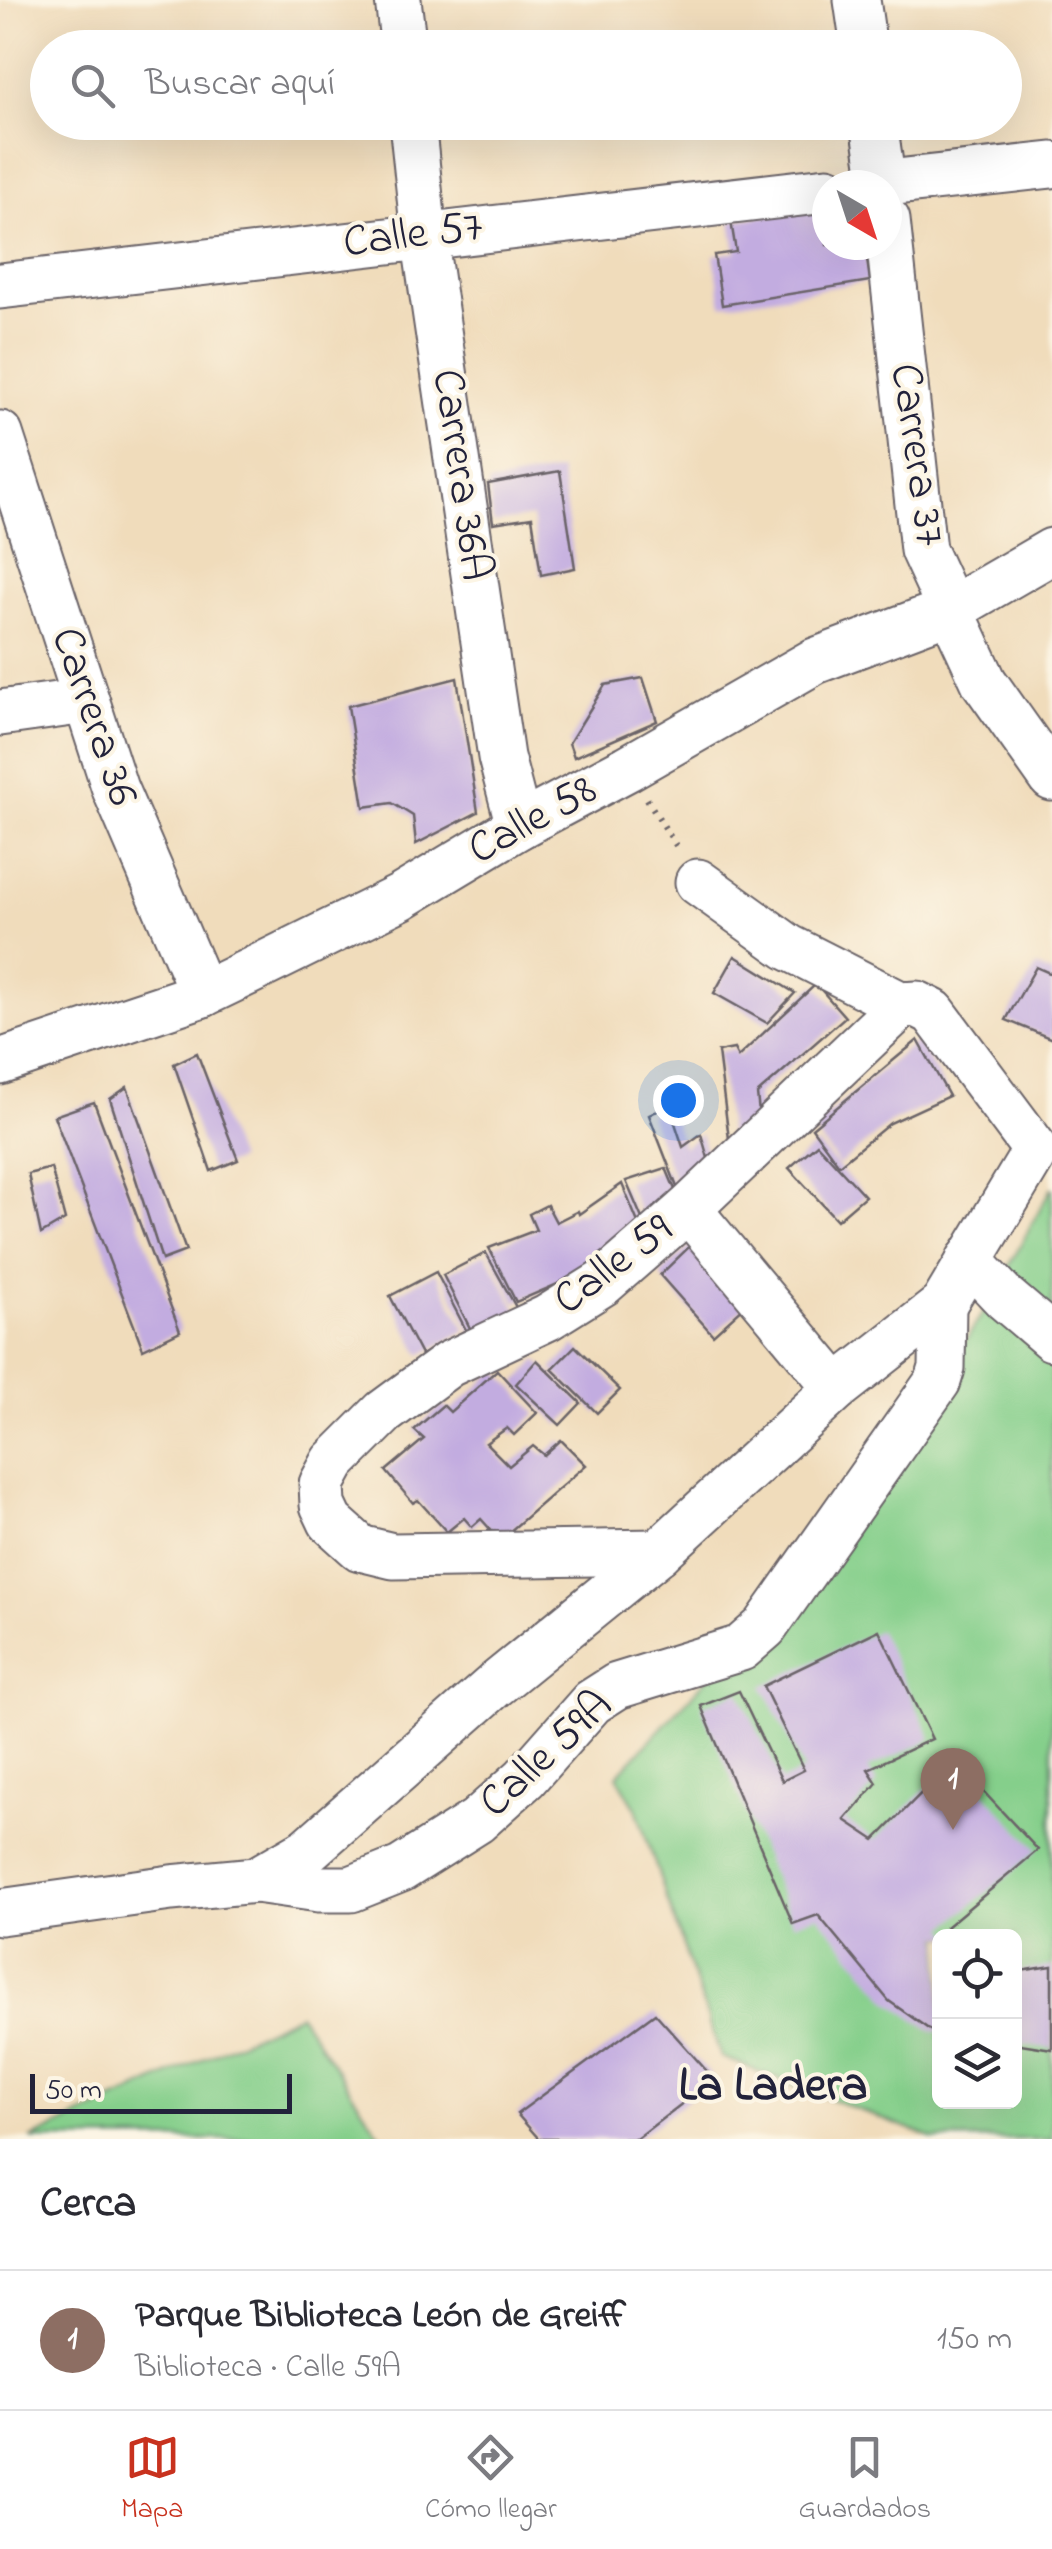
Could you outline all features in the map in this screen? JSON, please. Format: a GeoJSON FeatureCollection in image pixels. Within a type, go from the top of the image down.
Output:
{"type":"FeatureCollection","features":[{"type":"Feature","properties":{"kind":"street"},"geometry":{"type":"LineString","coordinates":[[398,0],[402,30]]}},
{"type":"Feature","properties":{"kind":"street"},"geometry":{"type":"LineString","coordinates":[[857,0],[861,30]]}},
{"type":"Feature","properties":{"kind":"street","name":"Carrera 36A"},"geometry":{"type":"LineString","coordinates":[[414,140],[424,235],[502,758],[518,826]]}},
{"type":"Feature","properties":{"kind":"street","name":"Carrera 37"},"geometry":{"type":"LineString","coordinates":[[876,140],[879,170]]}},
{"type":"Feature","properties":{"kind":"street"},"geometry":{"type":"LineString","coordinates":[[902,190],[1052,165]]}},
{"type":"Feature","properties":{"kind":"street","name":"Calle 57"},"geometry":{"type":"LineString","coordinates":[[0,286],[812,192]]}},
{"type":"Feature","properties":{"kind":"street","name":"Carrera 37"},"geometry":{"type":"LineString","coordinates":[[889,260],[923,550],[984,682],[1052,778]]}},
{"type":"Feature","properties":{"kind":"street","name":"Carrera 36"},"geometry":{"type":"LineString","coordinates":[[0,434],[116,788],[203,994]]}},
{"type":"Feature","properties":{"kind":"street","name":"Calle 58"},"geometry":{"type":"LineString","coordinates":[[0,1062],[203,994],[401,896],[518,826],[815,661],[950,610],[1052,550]]}},
{"type":"Feature","properties":{"kind":"street"},"geometry":{"type":"LineString","coordinates":[[0,714],[86,701]]}},
{"type":"Feature","properties":{"kind":"street"},"geometry":{"type":"LineString","coordinates":[[698,882],[788,947],[902,1004],[917,1004],[933,1012],[1044,1149]]}},
{"type":"Feature","properties":{"kind":"street","name":"Calle 59"},"geometry":{"type":"LineString","coordinates":[[659,1552],[393,1556],[360,1548],[346,1538],[331,1522],[323,1505],[322,1484],[334,1462],[384,1412],[449,1364],[546,1318],[603,1283],[688,1209],[902,1004]]}},
{"type":"Feature","properties":{"kind":"street","name":"Calle 59A"},"geometry":{"type":"LineString","coordinates":[[256,1880],[308,1850],[495,1685],[659,1552],[837,1388],[943,1305],[1044,1149]]}},
{"type":"Feature","properties":{"kind":"street"},"geometry":{"type":"LineString","coordinates":[[688,1209],[837,1388]]}},
{"type":"Feature","properties":{"kind":"street"},"geometry":{"type":"LineString","coordinates":[[969,1260],[1005,1298],[1052,1338]]}},
{"type":"Feature","properties":{"kind":"street","name":"Calle 59A"},"geometry":{"type":"LineString","coordinates":[[0,1912],[256,1880],[319,1889],[351,1889],[401,1869],[478,1821],[536,1766],[592,1702],[617,1686],[742,1648],[765,1627],[938,1381],[942,1368],[943,1305]]}},
{"type":"Feature","properties":{"kind":"path"},"geometry":{"type":"LineString","coordinates":[[628,768],[698,882]]}},
{"type":"Feature","properties":{"kind":"green space"},"geometry":{"type":"Polygon","coordinates":[[[1052,1187],[1052,2139],[934,2139],[721,2057],[636,1808],[617,1776],[747,1635],[921,1414],[993,1296],[1052,1187]]]}},
{"type":"Feature","properties":{"kind":"green space"},"geometry":{"type":"Polygon","coordinates":[[[299,2014],[383,2139],[31,2139],[299,2014]]]}},
{"type":"Feature","properties":{"kind":"building"},"geometry":{"type":"Polygon","coordinates":[[[812,208],[812,260],[867,260],[870,281],[722,305],[714,255],[736,252],[731,221],[812,208]]]}},
{"type":"Feature","properties":{"kind":"building"},"geometry":{"type":"Polygon","coordinates":[[[560,471],[575,568],[541,575],[532,517],[493,523],[488,484],[560,471]]]}},
{"type":"Feature","properties":{"kind":"building"},"geometry":{"type":"Polygon","coordinates":[[[457,678],[478,812],[416,844],[413,816],[392,803],[364,807],[348,706],[457,678]]]}},
{"type":"Feature","properties":{"kind":"building"},"geometry":{"type":"Polygon","coordinates":[[[643,678],[657,721],[574,757],[569,743],[605,685],[643,678]]]}},
{"type":"Feature","properties":{"kind":"building"},"geometry":{"type":"Polygon","coordinates":[[[735,956],[795,993],[767,1023],[714,993],[735,956]]]}},
{"type":"Feature","properties":{"kind":"building"},"geometry":{"type":"Polygon","coordinates":[[[1036,967],[1052,974],[1052,1039],[1006,1020],[1036,967]]]}},
{"type":"Feature","properties":{"kind":"building"},"geometry":{"type":"Polygon","coordinates":[[[816,984],[845,1017],[757,1094],[760,1123],[731,1155],[718,1052],[734,1049],[738,1057],[816,984]]]}},
{"type":"Feature","properties":{"kind":"building"},"geometry":{"type":"Polygon","coordinates":[[[918,1040],[949,1096],[890,1123],[839,1165],[812,1128],[918,1040]]]}},
{"type":"Feature","properties":{"kind":"building"},"geometry":{"type":"Polygon","coordinates":[[[197,1053],[238,1160],[211,1171],[174,1064],[197,1053]]]}},
{"type":"Feature","properties":{"kind":"building"},"geometry":{"type":"Polygon","coordinates":[[[127,1087],[186,1251],[162,1260],[110,1099],[127,1087]]]}},
{"type":"Feature","properties":{"kind":"building"},"geometry":{"type":"Polygon","coordinates":[[[94,1102],[180,1331],[143,1349],[54,1116],[94,1102]]]}},
{"type":"Feature","properties":{"kind":"building"},"geometry":{"type":"Polygon","coordinates":[[[669,1105],[683,1147],[701,1134],[712,1172],[682,1200],[649,1115],[669,1105]]]}},
{"type":"Feature","properties":{"kind":"building"},"geometry":{"type":"Polygon","coordinates":[[[817,1144],[865,1196],[837,1220],[789,1168],[817,1144]]]}},
{"type":"Feature","properties":{"kind":"building"},"geometry":{"type":"Polygon","coordinates":[[[51,1168],[65,1220],[41,1234],[28,1174],[51,1168]]]}},
{"type":"Feature","properties":{"kind":"building"},"geometry":{"type":"Polygon","coordinates":[[[666,1168],[681,1204],[649,1235],[626,1181],[666,1168]]]}},
{"type":"Feature","properties":{"kind":"building"},"geometry":{"type":"Polygon","coordinates":[[[622,1184],[646,1242],[516,1302],[489,1248],[536,1230],[529,1214],[547,1205],[556,1222],[578,1211],[579,1214],[622,1184]]]}},
{"type":"Feature","properties":{"kind":"building"},"geometry":{"type":"Polygon","coordinates":[[[690,1246],[745,1306],[713,1335],[660,1275],[690,1246]]]}},
{"type":"Feature","properties":{"kind":"building"},"geometry":{"type":"Polygon","coordinates":[[[486,1253],[518,1311],[473,1334],[443,1275],[486,1253]]]}},
{"type":"Feature","properties":{"kind":"building"},"geometry":{"type":"Polygon","coordinates":[[[436,1272],[466,1330],[421,1355],[390,1296],[436,1272]]]}},
{"type":"Feature","properties":{"kind":"building"},"geometry":{"type":"Polygon","coordinates":[[[575,1346],[620,1390],[597,1413],[552,1369],[575,1346]]]}},
{"type":"Feature","properties":{"kind":"building"},"geometry":{"type":"Polygon","coordinates":[[[537,1360],[581,1403],[560,1425],[516,1384],[537,1360]]]}},
{"type":"Feature","properties":{"kind":"building"},"geometry":{"type":"Polygon","coordinates":[[[497,1370],[537,1413],[514,1435],[507,1428],[486,1443],[509,1466],[533,1446],[544,1455],[561,1440],[586,1465],[500,1540],[481,1519],[472,1527],[464,1518],[447,1532],[418,1500],[413,1503],[386,1471],[424,1439],[414,1430],[443,1405],[450,1412],[497,1370]]]}},
{"type":"Feature","properties":{"kind":"building"},"geometry":{"type":"Polygon","coordinates":[[[879,1630],[932,1739],[868,1769],[877,1783],[845,1820],[875,1840],[954,1760],[1038,1850],[948,1929],[932,1929],[932,2030],[889,2001],[818,1915],[793,1924],[701,1706],[739,1691],[782,1781],[804,1770],[763,1686],[879,1630]]]}},
{"type":"Feature","properties":{"kind":"building"},"geometry":{"type":"Polygon","coordinates":[[[1052,1966],[1052,2049],[1022,2044],[1022,1971],[1052,1966]]]}},
{"type":"Feature","properties":{"kind":"building"},"geometry":{"type":"Polygon","coordinates":[[[655,2013],[714,2079],[636,2139],[539,2139],[517,2114],[655,2013]]]}},
{"type":"Feature","properties":{"kind":"place","name":"Parque Biblioteca León de Greiff"},"geometry":{"type":"Point","coordinates":[953,1830]}},
{"type":"Feature","properties":{"kind":"district","name":"La Ladera"},"geometry":{"type":"Point","coordinates":[773,2087]}}]}
